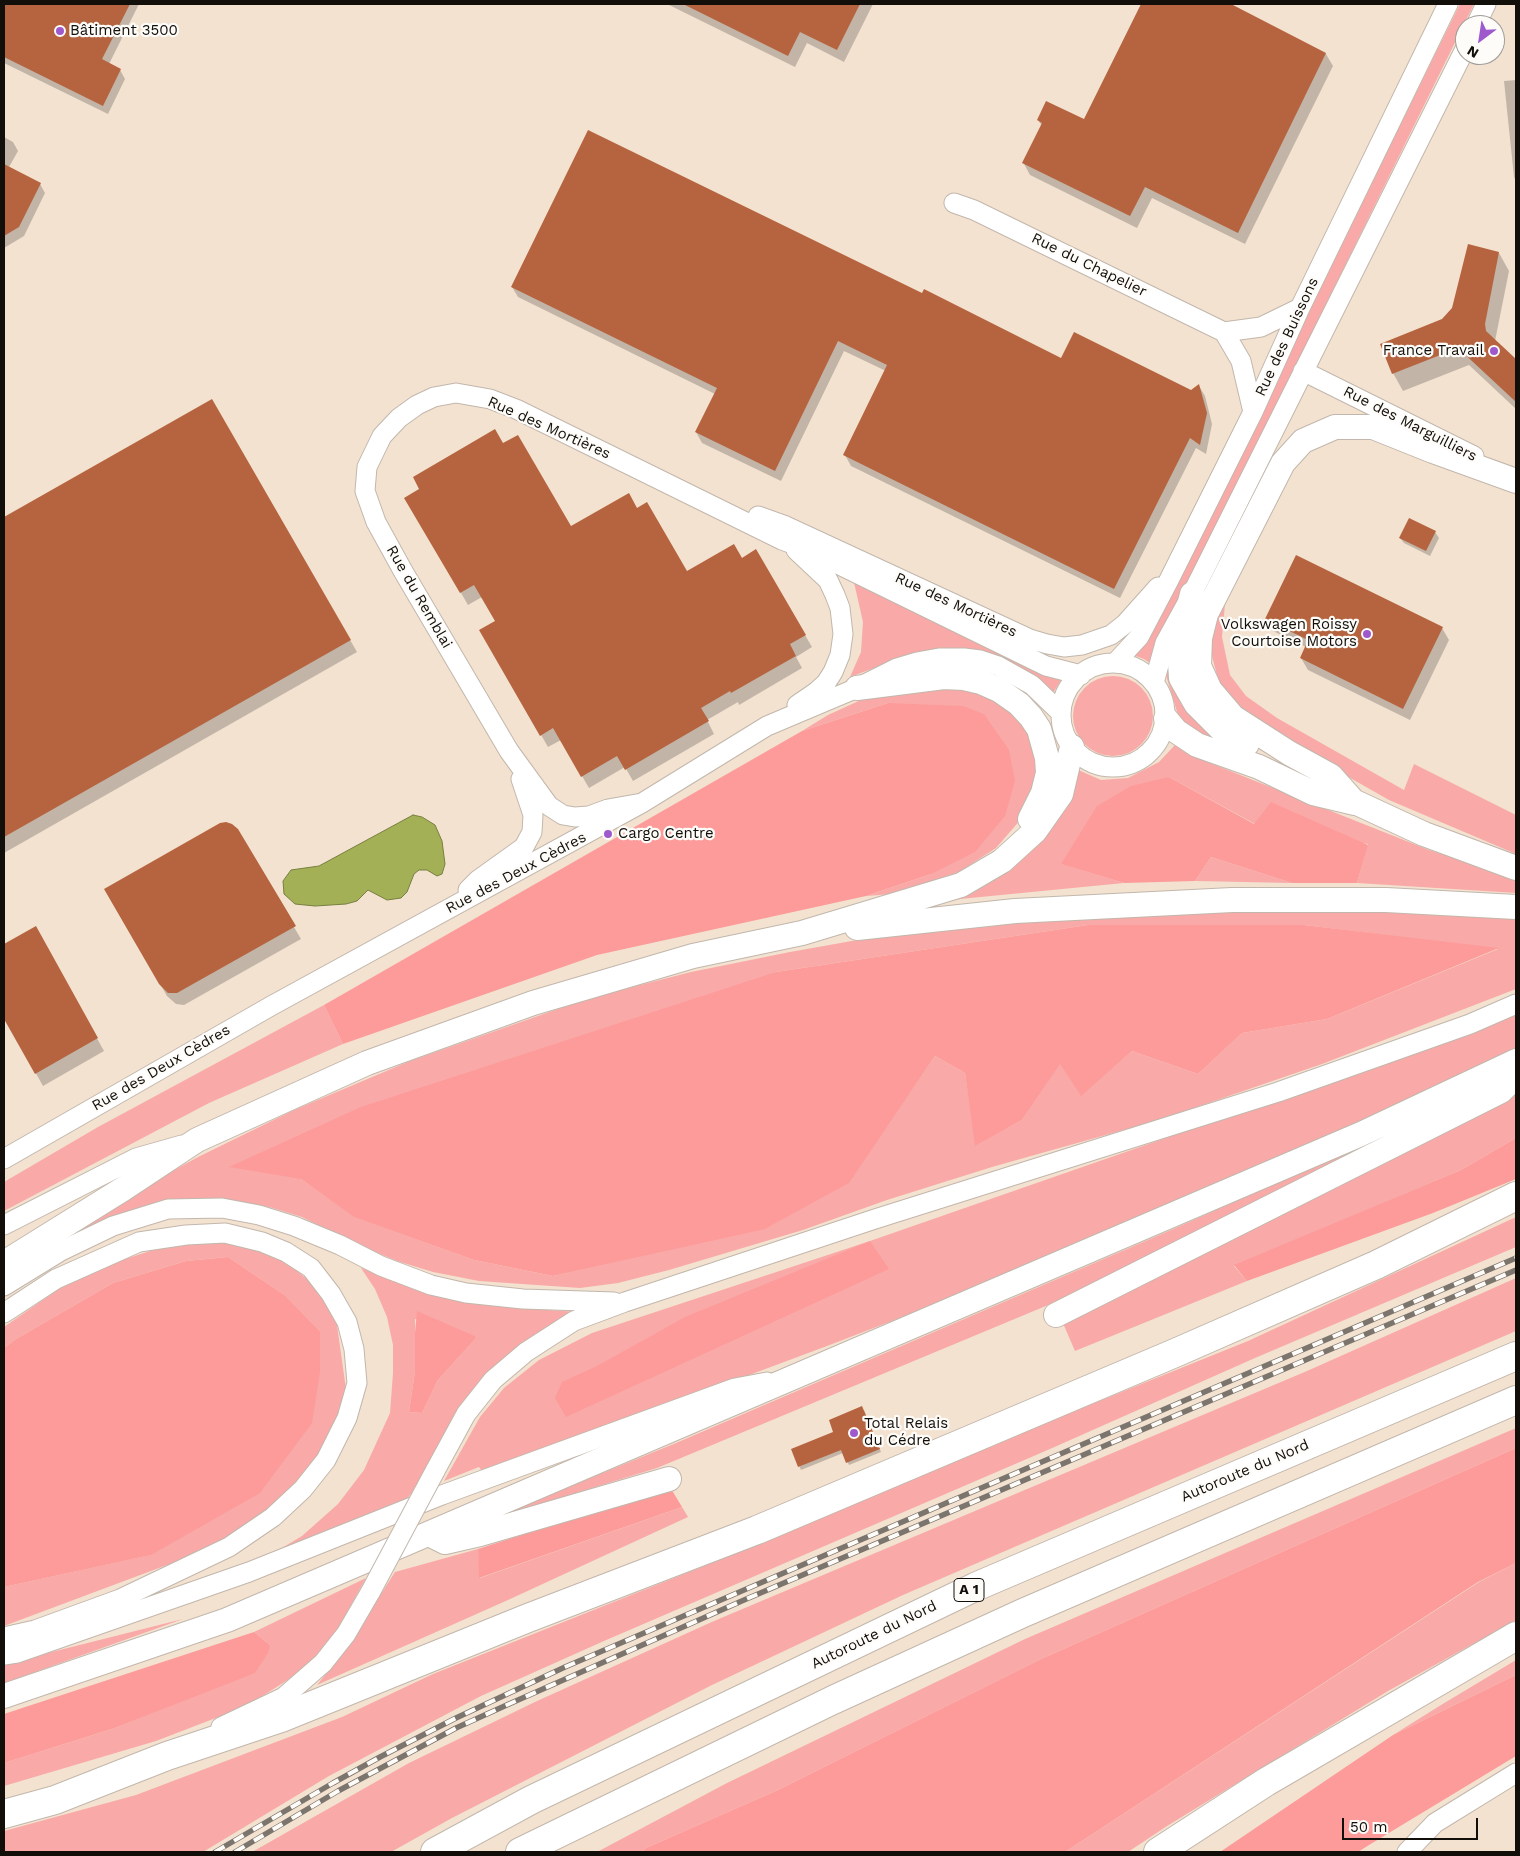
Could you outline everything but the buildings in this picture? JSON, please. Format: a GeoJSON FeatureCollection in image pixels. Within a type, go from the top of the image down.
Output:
{"type":"FeatureCollection","features":[{"type":"Feature","properties":{"kind":"highway"},"geometry":{"type":"LineString","coordinates":[[4,1814],[55,1800],[167,1756],[281,1718],[528,1618],[757,1530],[1184,1349],[1376,1265],[1516,1196]]}},
{"type":"Feature","properties":{"kind":"highway","name":"Autoroute du Nord"},"geometry":{"type":"LineString","coordinates":[[435,1852],[531,1800],[975,1587],[1516,1356]]}},
{"type":"Feature","properties":{"kind":"highway"},"geometry":{"type":"LineString","coordinates":[[520,1852],[833,1700],[1023,1613],[1516,1400]]}},
{"type":"Feature","properties":{"kind":"highway"},"geometry":{"type":"LineString","coordinates":[[1158,1852],[1266,1782],[1516,1636]]}},
{"type":"Feature","properties":{"kind":"main road"},"geometry":{"type":"LineString","coordinates":[[1355,803],[1331,776],[1289,753],[1233,717],[1210,690],[1198,666],[1200,638],[1206,614],[1283,463],[1303,441],[1335,427],[1373,427],[1436,452],[1516,479]]}},
{"type":"Feature","properties":{"kind":"main road"},"geometry":{"type":"LineString","coordinates":[[1192,594],[1179,647],[1181,678],[1196,704],[1222,729],[1310,780],[1355,803],[1424,834],[1516,868]]}},
{"type":"Feature","properties":{"kind":"main road"},"geometry":{"type":"LineString","coordinates":[[857,688],[944,677],[964,678],[981,682],[999,690],[1019,704],[1030,717],[1039,729],[1044,744],[1048,773],[1043,794],[1028,824],[1002,862]]}},
{"type":"Feature","properties":{"kind":"main road"},"geometry":{"type":"LineString","coordinates":[[1166,719],[1176,731],[1197,745],[1259,767],[1313,793],[1355,803]]}},
{"type":"Feature","properties":{"kind":"main road"},"geometry":{"type":"LineString","coordinates":[[4,1263],[198,1140],[367,1063],[533,1003],[692,956],[802,933],[961,884],[1002,862],[1035,831],[1061,794],[1072,747]]}},
{"type":"Feature","properties":{"kind":"main road"},"geometry":{"type":"LineString","coordinates":[[802,933],[1015,911],[1232,900],[1386,900],[1516,907]]}},
{"type":"Feature","properties":{"kind":"main road"},"geometry":{"type":"LineString","coordinates":[[4,1696],[228,1620],[1360,1134],[1516,1061]]}},
{"type":"Feature","properties":{"kind":"main road"},"geometry":{"type":"LineString","coordinates":[[1056,1315],[1501,1091],[1516,1076]]}},
{"type":"Feature","properties":{"kind":"main road"},"geometry":{"type":"LineString","coordinates":[[429,1534],[444,1542],[480,1534],[669,1479]]}},
{"type":"Feature","properties":{"kind":"street","name":"Rue des Buissons"},"geometry":{"type":"LineString","coordinates":[[1115,663],[1139,637],[1174,570],[1253,412],[1300,308],[1448,4]]}},
{"type":"Feature","properties":{"kind":"street","name":"Rue des Buissons"},"geometry":{"type":"LineString","coordinates":[[1154,683],[1165,643],[1192,594],[1457,65]]}},
{"type":"Feature","properties":{"kind":"street","name":"Rue du Chapelier"},"geometry":{"type":"LineString","coordinates":[[954,203],[983,214],[1224,332]]}},
{"type":"Feature","properties":{"kind":"street"},"geometry":{"type":"LineString","coordinates":[[1253,412],[1242,361],[1224,332],[1261,327],[1300,308]]}},
{"type":"Feature","properties":{"kind":"street","name":"Rue des Marguilliers"},"geometry":{"type":"LineString","coordinates":[[1303,371],[1516,479]]}},
{"type":"Feature","properties":{"kind":"street","name":"Rue des Mortières"},"geometry":{"type":"LineString","coordinates":[[382,436],[399,418],[416,405],[434,397],[456,393],[490,399],[516,409],[782,540],[809,550],[1046,666],[1081,675]]}},
{"type":"Feature","properties":{"kind":"street","name":"Rue du Remblai"},"geometry":{"type":"LineString","coordinates":[[382,436],[368,467],[366,491],[376,522],[509,751],[549,806],[563,815],[575,817],[589,816],[608,809],[642,803]]}},
{"type":"Feature","properties":{"kind":"street","name":"Rue des Mortières"},"geometry":{"type":"LineString","coordinates":[[720,508],[747,512],[786,526],[1030,639],[1064,647],[1097,641],[1111,635],[1125,624],[1174,570]]}},
{"type":"Feature","properties":{"kind":"street"},"geometry":{"type":"LineString","coordinates":[[767,726],[816,692],[826,682],[834,672],[840,655],[843,634],[840,608],[836,594],[828,580],[812,564],[782,540]]}},
{"type":"Feature","properties":{"kind":"street","name":"Rue des Deux Cèdres"},"geometry":{"type":"LineString","coordinates":[[4,1159],[223,1032],[642,803],[767,726],[857,688],[897,668],[939,658],[980,660],[998,666],[1032,685],[1061,713]]}},
{"type":"Feature","properties":{"kind":"street"},"geometry":{"type":"LineString","coordinates":[[1115,663],[1130,666],[1143,673],[1154,683],[1161,694],[1165,706],[1166,719],[1162,735],[1154,748],[1143,759],[1129,765],[1113,768],[1098,765],[1084,758],[1072,747],[1064,731],[1061,713],[1064,699],[1070,686],[1081,675],[1091,668],[1102,664],[1115,663]]}},
{"type":"Feature","properties":{"kind":"street","name":"Rue du Remblai"},"geometry":{"type":"LineString","coordinates":[[445,911],[478,880],[524,847],[532,832],[533,815],[509,751]]}},
{"type":"Feature","properties":{"kind":"street"},"geometry":{"type":"LineString","coordinates":[[167,1756],[234,1720],[284,1697],[323,1663],[346,1634],[371,1591],[466,1414],[493,1380],[526,1352],[574,1321],[625,1302],[875,1219],[1278,1092],[1470,1024],[1516,1004]]}},
{"type":"Feature","properties":{"kind":"street"},"geometry":{"type":"LineString","coordinates":[[4,1225],[136,1158],[198,1140]]}},
{"type":"Feature","properties":{"kind":"street"},"geometry":{"type":"LineString","coordinates":[[4,1286],[61,1251],[113,1226],[168,1209],[222,1208],[259,1215],[294,1226],[340,1244],[382,1266],[431,1285],[466,1293],[523,1299],[625,1302]]}},
{"type":"Feature","properties":{"kind":"street"},"geometry":{"type":"LineString","coordinates":[[4,1313],[56,1279],[139,1242],[186,1235],[225,1233],[262,1242],[286,1252],[311,1268],[331,1294],[347,1322],[354,1349],[357,1383],[347,1418],[326,1460],[303,1489],[273,1517],[230,1546],[120,1599],[35,1630],[4,1637]]}},
{"type":"Feature","properties":{"kind":"street"},"geometry":{"type":"LineString","coordinates":[[4,1655],[17,1653],[249,1572],[442,1495],[736,1388],[801,1375]]}},
{"type":"Feature","properties":{"kind":"street"},"geometry":{"type":"LineString","coordinates":[[1407,1852],[1436,1823],[1516,1773]]}},
{"type":"Feature","properties":{"kind":"shaded area"},"geometry":{"type":"Polygon","coordinates":[[[4,4],[1516,4],[1516,1852],[4,1852],[4,4]]]}},
{"type":"Feature","properties":{"kind":"shaded area"},"geometry":{"type":"Polygon","coordinates":[[[1460,4],[1474,4],[1469,15],[1455,15],[1455,43],[1156,649],[1153,665],[1133,655],[1142,646],[1460,4]]]}},
{"type":"Feature","properties":{"kind":"shaded area"},"geometry":{"type":"Polygon","coordinates":[[[853,578],[1027,665],[1061,680],[1053,693],[981,652],[960,648],[931,650],[896,660],[850,677],[861,652],[863,622],[853,578]]]}},
{"type":"Feature","properties":{"kind":"shaded area"},"geometry":{"type":"Polygon","coordinates":[[[1225,604],[1222,637],[1230,675],[1246,696],[1277,718],[1404,790],[1414,764],[1516,815],[1516,854],[1389,800],[1287,742],[1238,708],[1219,683],[1212,656],[1209,633],[1225,604]]]}},
{"type":"Feature","properties":{"kind":"shaded area"},"geometry":{"type":"Polygon","coordinates":[[[1167,659],[1244,750],[1187,731],[1178,715],[1165,672],[1167,659]]]}},
{"type":"Feature","properties":{"kind":"shaded area"},"geometry":{"type":"Polygon","coordinates":[[[1113,676],[1128,679],[1141,688],[1150,701],[1153,716],[1150,731],[1141,744],[1128,753],[1113,756],[1098,753],[1085,744],[1076,731],[1073,716],[1076,701],[1085,688],[1098,679],[1113,676]]]}},
{"type":"Feature","properties":{"kind":"shaded area"},"geometry":{"type":"Polygon","coordinates":[[[961,683],[997,699],[1018,716],[1032,734],[1039,760],[1036,787],[1022,818],[996,848],[959,872],[893,894],[866,896],[931,874],[888,703],[802,731],[828,715],[863,699],[961,683]]]}},
{"type":"Feature","properties":{"kind":"shaded area"},"geometry":{"type":"Polygon","coordinates":[[[888,703],[963,706],[984,714],[1009,750],[1015,781],[1005,816],[975,852],[931,874],[866,896],[597,955],[343,1044],[324,1005],[802,731],[888,703]]]}},
{"type":"Feature","properties":{"kind":"shaded area"},"geometry":{"type":"Polygon","coordinates":[[[1175,745],[1195,757],[1429,850],[1516,878],[1516,893],[1357,883],[1368,844],[1255,824],[1169,777],[1062,864],[1124,883],[950,900],[1017,864],[1052,829],[1070,791],[1076,769],[1101,780],[1128,778],[1159,762],[1175,745]]]}},
{"type":"Feature","properties":{"kind":"shaded area"},"geometry":{"type":"Polygon","coordinates":[[[1169,777],[1254,824],[1271,802],[1368,845],[1357,883],[1292,883],[1211,857],[1195,881],[1124,883],[1061,864],[1097,806],[1131,786],[1169,777]]]}},
{"type":"Feature","properties":{"kind":"shaded area"},"geometry":{"type":"Polygon","coordinates":[[[413,815],[422,817],[435,825],[442,841],[445,864],[442,874],[437,876],[427,870],[419,870],[414,874],[407,892],[401,898],[387,900],[368,890],[357,901],[346,904],[315,906],[295,904],[284,894],[283,881],[291,870],[319,866],[413,815]]]}},
{"type":"Feature","properties":{"kind":"shaded area"},"geometry":{"type":"Polygon","coordinates":[[[1211,857],[1292,883],[1195,881],[1211,857]]]}},
{"type":"Feature","properties":{"kind":"shaded area"},"geometry":{"type":"Polygon","coordinates":[[[1310,905],[1516,917],[1516,989],[1322,1064],[1159,1120],[992,1167],[887,1200],[803,1230],[669,1270],[618,1283],[580,1288],[479,1281],[433,1272],[397,1261],[349,1241],[302,1217],[269,1207],[218,1198],[176,1202],[13,1266],[92,1215],[198,1157],[294,1110],[410,1061],[589,998],[691,972],[863,939],[972,924],[1310,905]],[[1088,925],[776,972],[301,1179],[355,1217],[474,1260],[553,1276],[768,1227],[848,1183],[935,1056],[965,1073],[976,1145],[1022,1120],[1060,1063],[1081,1095],[1132,1051],[1198,1074],[1242,1033],[1327,1019],[1498,949],[1304,925],[1088,925]]]}},
{"type":"Feature","properties":{"kind":"shaded area"},"geometry":{"type":"Polygon","coordinates":[[[1088,925],[1304,925],[1499,948],[1327,1019],[1242,1033],[1198,1074],[1132,1051],[1081,1096],[1060,1064],[1022,1120],[975,1146],[965,1073],[935,1056],[849,1183],[765,1229],[553,1276],[474,1260],[354,1217],[301,1179],[229,1167],[361,1107],[776,972],[1088,925]]]}},
{"type":"Feature","properties":{"kind":"shaded area"},"geometry":{"type":"Polygon","coordinates":[[[324,1005],[343,1044],[209,1103],[4,1211],[4,1182],[98,1127],[324,1005]]]}},
{"type":"Feature","properties":{"kind":"shaded area"},"geometry":{"type":"Polygon","coordinates":[[[1516,1013],[1516,1049],[1375,1117],[993,1282],[484,1474],[479,1467],[444,1481],[480,1417],[504,1388],[539,1360],[592,1333],[870,1241],[1295,1093],[1516,1013]]]}},
{"type":"Feature","properties":{"kind":"shaded area"},"geometry":{"type":"Polygon","coordinates":[[[1491,1088],[1053,1303],[657,1468],[482,1522],[676,1443],[1171,1230],[1491,1088]]]}},
{"type":"Feature","properties":{"kind":"shaded area"},"geometry":{"type":"Polygon","coordinates":[[[1516,1092],[1516,1138],[1461,1170],[1234,1266],[1247,1281],[1075,1351],[1062,1321],[1516,1092]]]}},
{"type":"Feature","properties":{"kind":"shaded area"},"geometry":{"type":"Polygon","coordinates":[[[1516,1138],[1516,1179],[1433,1213],[1247,1281],[1234,1265],[1461,1170],[1516,1138]]]}},
{"type":"Feature","properties":{"kind":"shaded area"},"geometry":{"type":"Polygon","coordinates":[[[1516,1217],[1516,1247],[1255,1358],[481,1696],[329,1776],[203,1852],[4,1852],[4,1831],[136,1795],[342,1717],[433,1674],[724,1558],[933,1468],[1248,1341],[1516,1217]]]}},
{"type":"Feature","properties":{"kind":"shaded area"},"geometry":{"type":"Polygon","coordinates":[[[181,1241],[225,1241],[258,1249],[289,1264],[315,1286],[336,1318],[346,1389],[334,1429],[315,1465],[272,1510],[199,1553],[4,1626],[4,1587],[150,1555],[283,1294],[228,1257],[186,1261],[113,1283],[16,1339],[4,1348],[4,1327],[60,1288],[119,1261],[181,1241]]]}},
{"type":"Feature","properties":{"kind":"shaded area"},"geometry":{"type":"Polygon","coordinates":[[[870,1241],[889,1269],[566,1417],[555,1398],[562,1382],[597,1366],[685,1317],[870,1241]]]}},
{"type":"Feature","properties":{"kind":"shaded area"},"geometry":{"type":"Polygon","coordinates":[[[228,1257],[283,1294],[320,1332],[320,1372],[312,1423],[260,1493],[151,1555],[4,1587],[4,1348],[16,1339],[113,1283],[186,1261],[228,1257]]]}},
{"type":"Feature","properties":{"kind":"shaded area"},"geometry":{"type":"Polygon","coordinates":[[[361,1268],[403,1284],[447,1297],[514,1308],[580,1312],[469,1401],[411,1494],[399,1507],[260,1561],[302,1536],[338,1504],[364,1470],[390,1413],[393,1345],[387,1317],[375,1289],[361,1268]],[[415,1319],[415,1371],[409,1412],[422,1413],[438,1380],[477,1337],[415,1319]]]}},
{"type":"Feature","properties":{"kind":"shaded area"},"geometry":{"type":"Polygon","coordinates":[[[1516,1278],[1516,1331],[903,1595],[712,1685],[452,1818],[391,1852],[252,1852],[409,1763],[537,1701],[714,1621],[1307,1371],[1516,1278]]]}},
{"type":"Feature","properties":{"kind":"shaded area"},"geometry":{"type":"Polygon","coordinates":[[[417,1311],[477,1337],[438,1380],[422,1413],[409,1412],[415,1371],[417,1311]]]}},
{"type":"Feature","properties":{"kind":"shaded area"},"geometry":{"type":"Polygon","coordinates":[[[1516,1428],[1516,1448],[1041,1659],[778,1790],[646,1848],[643,1852],[597,1852],[727,1783],[1025,1639],[1516,1428]]]}},
{"type":"Feature","properties":{"kind":"shaded area"},"geometry":{"type":"Polygon","coordinates":[[[1516,1448],[1516,1563],[1478,1582],[1065,1852],[643,1852],[646,1848],[778,1790],[1041,1659],[1516,1448]]]}},
{"type":"Feature","properties":{"kind":"shaded area"},"geometry":{"type":"Polygon","coordinates":[[[670,1487],[682,1507],[479,1578],[478,1549],[670,1487]]]}},
{"type":"Feature","properties":{"kind":"shaded area"},"geometry":{"type":"Polygon","coordinates":[[[682,1507],[688,1517],[317,1685],[346,1649],[395,1572],[478,1549],[480,1578],[682,1507]]]}},
{"type":"Feature","properties":{"kind":"shaded area"},"geometry":{"type":"Polygon","coordinates":[[[1516,1563],[1516,1620],[1388,1691],[1167,1826],[1128,1852],[1065,1852],[1479,1582],[1516,1563]]]}},
{"type":"Feature","properties":{"kind":"shaded area"},"geometry":{"type":"Polygon","coordinates":[[[366,1578],[336,1632],[316,1658],[286,1681],[247,1706],[156,1741],[4,1786],[4,1763],[115,1728],[217,1687],[270,1645],[254,1632],[366,1578]]]}},
{"type":"Feature","properties":{"kind":"shaded area"},"geometry":{"type":"Polygon","coordinates":[[[183,1619],[27,1675],[4,1684],[4,1664],[183,1619]]]}},
{"type":"Feature","properties":{"kind":"shaded area"},"geometry":{"type":"Polygon","coordinates":[[[254,1632],[270,1645],[268,1653],[255,1673],[115,1728],[4,1763],[4,1714],[254,1632]]]}},
{"type":"Feature","properties":{"kind":"shaded area"},"geometry":{"type":"Polygon","coordinates":[[[1516,1660],[1516,1675],[1393,1735],[1441,1705],[1516,1660]]]}},
{"type":"Feature","properties":{"kind":"shaded area"},"geometry":{"type":"Polygon","coordinates":[[[1516,1675],[1516,1756],[1358,1852],[1220,1852],[1393,1735],[1516,1675]]]}},
{"type":"Feature","properties":{"kind":"railway"},"geometry":{"type":"LineString","coordinates":[[215,1852],[380,1757],[456,1718],[565,1667],[1516,1258]]}},
{"type":"Feature","properties":{"kind":"railway"},"geometry":{"type":"LineString","coordinates":[[235,1852],[338,1791],[456,1728],[744,1600],[1516,1270]]}},
{"type":"Feature","properties":{"kind":"place","name":"Bâtiment 3500"},"geometry":{"type":"Point","coordinates":[60,31]}},
{"type":"Feature","properties":{"kind":"place","name":"France Travail"},"geometry":{"type":"Point","coordinates":[1494,351]}},
{"type":"Feature","properties":{"kind":"place","name":"Volkswagen Roissy Courtoise Motors"},"geometry":{"type":"Point","coordinates":[1367,634]}},
{"type":"Feature","properties":{"kind":"place","name":"Cargo Centre"},"geometry":{"type":"Point","coordinates":[608,834]}},
{"type":"Feature","properties":{"kind":"place","name":"Total Relais du Cédre"},"geometry":{"type":"Point","coordinates":[854,1433]}}]}
